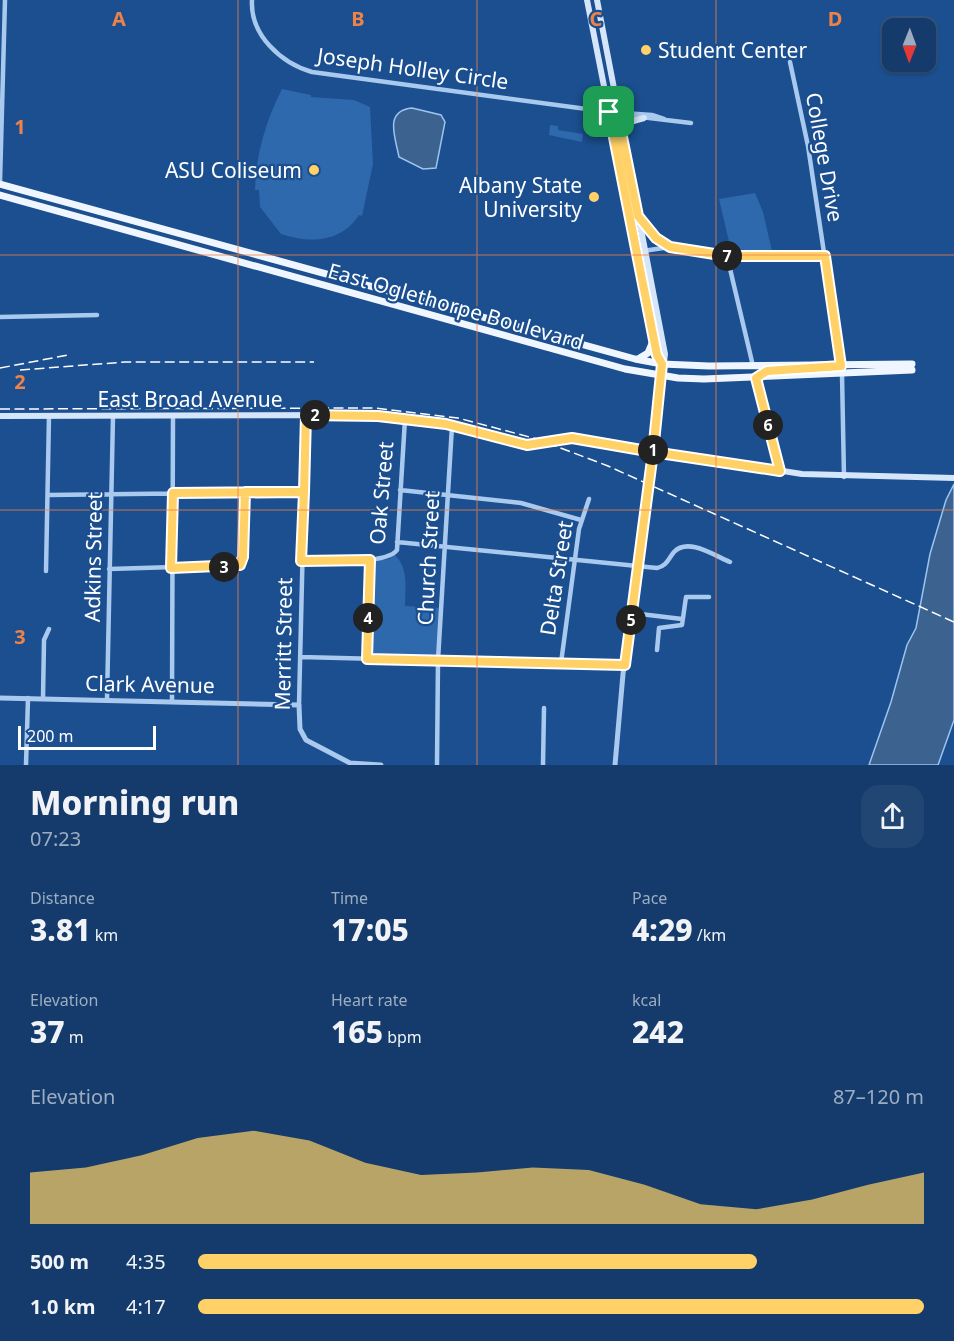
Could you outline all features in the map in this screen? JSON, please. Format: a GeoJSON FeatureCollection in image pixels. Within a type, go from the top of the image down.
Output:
{"type":"FeatureCollection","features":[{"type":"Feature","properties":{"kind":"main road"},"geometry":{"type":"LineString","coordinates":[[587,0],[636,252],[654,339],[662,364]]}},
{"type":"Feature","properties":{"kind":"main road"},"geometry":{"type":"LineString","coordinates":[[597,0],[665,354],[653,452]]}},
{"type":"Feature","properties":{"kind":"main road"},"geometry":{"type":"LineString","coordinates":[[624,143],[630,122],[644,118]]}},
{"type":"Feature","properties":{"kind":"main road","name":"East Oglethorpe Boulevard"},"geometry":{"type":"LineString","coordinates":[[0,183],[635,359],[662,364],[815,366],[841,370]]}},
{"type":"Feature","properties":{"kind":"main road","name":"East Oglethorpe Boulevard"},"geometry":{"type":"LineString","coordinates":[[0,195],[610,366],[662,376],[756,378],[841,370],[912,367]]}},
{"type":"Feature","properties":{"kind":"main road"},"geometry":{"type":"LineString","coordinates":[[638,216],[652,235],[670,247]]}},
{"type":"Feature","properties":{"kind":"main road"},"geometry":{"type":"LineString","coordinates":[[635,359],[648,353],[654,339]]}},
{"type":"Feature","properties":{"kind":"main road"},"geometry":{"type":"LineString","coordinates":[[756,378],[763,372],[815,366]]}},
{"type":"Feature","properties":{"kind":"main road","name":"East Broad Avenue"},"geometry":{"type":"LineString","coordinates":[[0,416],[378,416],[452,426],[527,445],[572,438],[780,471],[844,477],[954,478]]}},
{"type":"Feature","properties":{"kind":"street"},"geometry":{"type":"LineString","coordinates":[[0,183],[5,0]]}},
{"type":"Feature","properties":{"kind":"street","name":"Joseph Holley Circle"},"geometry":{"type":"LineString","coordinates":[[252,0],[261,33],[270,47],[298,68],[322,74],[618,113]]}},
{"type":"Feature","properties":{"kind":"street","name":"College Drive"},"geometry":{"type":"LineString","coordinates":[[790,62],[808,146],[841,370],[844,477]]}},
{"type":"Feature","properties":{"kind":"street"},"geometry":{"type":"LineString","coordinates":[[615,98],[626,110],[691,123]]}},
{"type":"Feature","properties":{"kind":"street"},"geometry":{"type":"LineString","coordinates":[[618,113],[635,112]]}},
{"type":"Feature","properties":{"kind":"street"},"geometry":{"type":"LineString","coordinates":[[618,113],[664,119]]}},
{"type":"Feature","properties":{"kind":"street"},"geometry":{"type":"LineString","coordinates":[[636,252],[670,247],[727,256],[825,256]]}},
{"type":"Feature","properties":{"kind":"street"},"geometry":{"type":"LineString","coordinates":[[727,256],[753,366]]}},
{"type":"Feature","properties":{"kind":"street"},"geometry":{"type":"LineString","coordinates":[[0,316],[98,315]]}},
{"type":"Feature","properties":{"kind":"street"},"geometry":{"type":"LineString","coordinates":[[756,378],[780,471]]}},
{"type":"Feature","properties":{"kind":"street","name":"Merritt Street"},"geometry":{"type":"LineString","coordinates":[[306,415],[301,561],[300,729],[306,740],[346,762],[358,765]]}},
{"type":"Feature","properties":{"kind":"street"},"geometry":{"type":"LineString","coordinates":[[46,571],[49,416]]}},
{"type":"Feature","properties":{"kind":"street","name":"Adkins Street"},"geometry":{"type":"LineString","coordinates":[[107,700],[113,416]]}},
{"type":"Feature","properties":{"kind":"street"},"geometry":{"type":"LineString","coordinates":[[172,701],[173,416]]}},
{"type":"Feature","properties":{"kind":"street","name":"Oak Street"},"geometry":{"type":"LineString","coordinates":[[367,659],[370,560],[394,555],[397,542],[405,419]]}},
{"type":"Feature","properties":{"kind":"street","name":"Church Street"},"geometry":{"type":"LineString","coordinates":[[437,765],[438,660],[452,426]]}},
{"type":"Feature","properties":{"kind":"street"},"geometry":{"type":"LineString","coordinates":[[615,765],[625,665],[653,452]]}},
{"type":"Feature","properties":{"kind":"street"},"geometry":{"type":"LineString","coordinates":[[400,490],[521,503],[581,520]]}},
{"type":"Feature","properties":{"kind":"street"},"geometry":{"type":"LineString","coordinates":[[109,569],[238,566],[243,557],[245,492]]}},
{"type":"Feature","properties":{"kind":"street"},"geometry":{"type":"LineString","coordinates":[[48,495],[304,492]]}},
{"type":"Feature","properties":{"kind":"street","name":"Delta Street"},"geometry":{"type":"LineString","coordinates":[[561,663],[574,558],[581,520],[590,499]]}},
{"type":"Feature","properties":{"kind":"street"},"geometry":{"type":"LineString","coordinates":[[397,542],[574,558],[639,567],[661,567],[675,551],[689,546],[730,562]]}},
{"type":"Feature","properties":{"kind":"street"},"geometry":{"type":"LineString","coordinates":[[301,561],[370,560]]}},
{"type":"Feature","properties":{"kind":"street"},"geometry":{"type":"LineString","coordinates":[[657,650],[659,628],[682,626],[686,597],[709,597]]}},
{"type":"Feature","properties":{"kind":"street"},"geometry":{"type":"LineString","coordinates":[[632,613],[682,619]]}},
{"type":"Feature","properties":{"kind":"street"},"geometry":{"type":"LineString","coordinates":[[43,698],[44,640],[49,629]]}},
{"type":"Feature","properties":{"kind":"street"},"geometry":{"type":"LineString","coordinates":[[300,657],[625,665]]}},
{"type":"Feature","properties":{"kind":"street","name":"Clark Avenue"},"geometry":{"type":"LineString","coordinates":[[0,698],[299,705]]}},
{"type":"Feature","properties":{"kind":"street"},"geometry":{"type":"LineString","coordinates":[[26,765],[28,698]]}},
{"type":"Feature","properties":{"kind":"street"},"geometry":{"type":"LineString","coordinates":[[543,765],[544,708]]}},
{"type":"Feature","properties":{"kind":"street"},"geometry":{"type":"LineString","coordinates":[[358,765],[381,765]]}},
{"type":"Feature","properties":{"kind":"shaded area","name":"ASU Coliseum"},"geometry":{"type":"Polygon","coordinates":[[[282,89],[311,95],[311,97],[354,100],[370,107],[373,164],[362,216],[359,215],[344,231],[334,236],[314,240],[281,234],[260,207],[259,190],[255,190],[260,150],[271,113],[282,89]]]}},
{"type":"Feature","properties":{"kind":"shaded area"},"geometry":{"type":"Polygon","coordinates":[[[412,108],[441,115],[445,122],[436,168],[423,169],[399,157],[394,133],[395,119],[403,110],[412,108]]]}},
{"type":"Feature","properties":{"kind":"shaded area"},"geometry":{"type":"Polygon","coordinates":[[[550,125],[558,126],[558,130],[583,134],[582,142],[549,135],[550,125]]]}},
{"type":"Feature","properties":{"kind":"shaded area"},"geometry":{"type":"Polygon","coordinates":[[[755,193],[763,212],[772,251],[731,250],[719,199],[755,193]]]}},
{"type":"Feature","properties":{"kind":"shaded area"},"geometry":{"type":"Polygon","coordinates":[[[954,484],[954,720],[938,765],[869,765],[891,702],[907,645],[916,628],[930,554],[946,500],[954,484]]]}},
{"type":"Feature","properties":{"kind":"shaded area"},"geometry":{"type":"Polygon","coordinates":[[[395,555],[404,573],[405,606],[442,608],[438,660],[368,658],[371,561],[389,559],[395,555]]]}},
{"type":"Feature","properties":{"kind":"railway"},"geometry":{"type":"LineString","coordinates":[[0,368],[68,355]]}},
{"type":"Feature","properties":{"kind":"railway"},"geometry":{"type":"LineString","coordinates":[[20,370],[125,362],[314,362]]}},
{"type":"Feature","properties":{"kind":"railway"},"geometry":{"type":"LineString","coordinates":[[0,409],[374,408],[458,418],[537,439],[608,466],[954,622]]}},
{"type":"Feature","properties":{"kind":"place","name":"Student Center"},"geometry":{"type":"Point","coordinates":[646,50]}},
{"type":"Feature","properties":{"kind":"place","name":"ASU Coliseum"},"geometry":{"type":"Point","coordinates":[314,170]}},
{"type":"Feature","properties":{"kind":"place","name":"Albany State University"},"geometry":{"type":"Point","coordinates":[594,197]}},
{"type":"Feature","properties":{"kind":"route"},"geometry":{"type":"LineString","coordinates":[[609,112],[617,112],[638,216],[656,238],[670,247],[682,247],[716,255],[814,258],[825,256],[841,366],[767,371],[756,378],[780,471],[653,452],[625,665],[367,659],[370,560],[301,561],[304,492],[245,492],[243,557],[240,565],[171,568],[173,493],[182,493],[304,492],[306,415],[378,416],[446,424],[500,436],[527,445],[572,438],[653,452],[662,364],[657,355],[609,112]]}}]}
